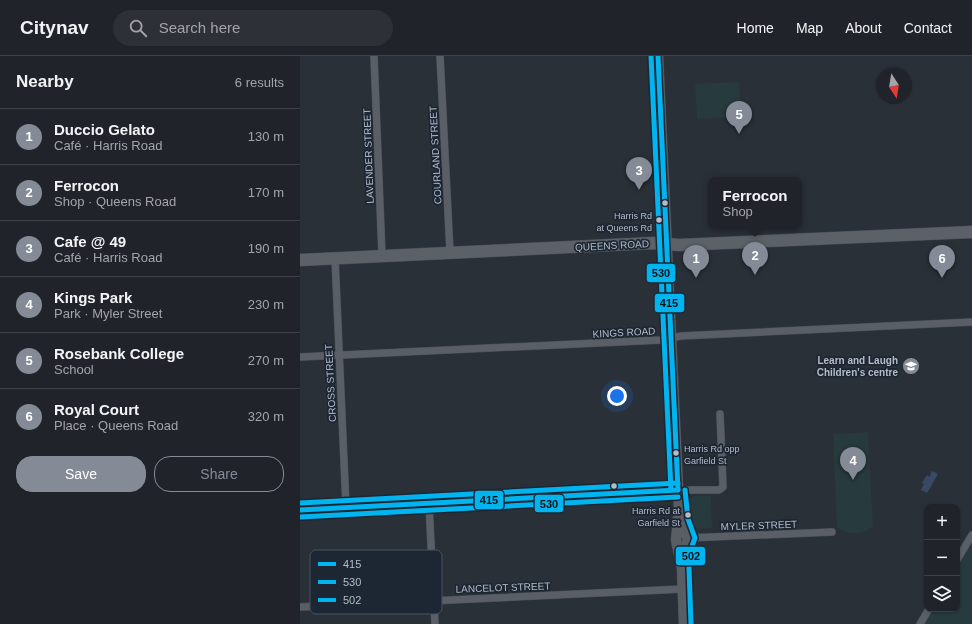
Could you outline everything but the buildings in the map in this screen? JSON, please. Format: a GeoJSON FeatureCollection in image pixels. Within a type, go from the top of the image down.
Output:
{"type":"FeatureCollection","features":[{"type":"Feature","properties":{"kind":"main road"},"geometry":{"type":"LineString","coordinates":[[658,56],[678,490],[683,539],[682,568],[684,624]]}},
{"type":"Feature","properties":{"kind":"main road","name":"QUEENS ROAD"},"geometry":{"type":"LineString","coordinates":[[300,260],[653,243],[666,244],[972,232]]}},
{"type":"Feature","properties":{"kind":"main road"},"geometry":{"type":"LineString","coordinates":[[300,510],[678,490]]}},
{"type":"Feature","properties":{"kind":"street","name":"LAVENDER STREET"},"geometry":{"type":"LineString","coordinates":[[374,56],[382,255]]}},
{"type":"Feature","properties":{"kind":"street","name":"COURLAND STREET"},"geometry":{"type":"LineString","coordinates":[[440,56],[450,252]]}},
{"type":"Feature","properties":{"kind":"street"},"geometry":{"type":"LineString","coordinates":[[300,255],[300,260]]}},
{"type":"Feature","properties":{"kind":"street","name":"CROSS STREET"},"geometry":{"type":"LineString","coordinates":[[335,258],[346,507]]}},
{"type":"Feature","properties":{"kind":"street","name":"KINGS ROAD"},"geometry":{"type":"LineString","coordinates":[[300,357],[654,341],[681,336],[972,322]]}},
{"type":"Feature","properties":{"kind":"street"},"geometry":{"type":"LineString","coordinates":[[678,490],[719,490],[723,487],[720,414]]}},
{"type":"Feature","properties":{"kind":"street"},"geometry":{"type":"LineString","coordinates":[[429,504],[431,550]]}},
{"type":"Feature","properties":{"kind":"street","name":"MYLER STREET"},"geometry":{"type":"LineString","coordinates":[[683,539],[832,532]]}},
{"type":"Feature","properties":{"kind":"street"},"geometry":{"type":"LineString","coordinates":[[960,555],[972,535]]}},
{"type":"Feature","properties":{"kind":"street","name":"LANCELOT STREET"},"geometry":{"type":"LineString","coordinates":[[442,600],[683,589]]}},
{"type":"Feature","properties":{"kind":"street","name":"LANCELOT STREET"},"geometry":{"type":"LineString","coordinates":[[300,607],[310,606]]}},
{"type":"Feature","properties":{"kind":"street"},"geometry":{"type":"LineString","coordinates":[[920,624],[926,612]]}},
{"type":"Feature","properties":{"kind":"street"},"geometry":{"type":"LineString","coordinates":[[435,614],[435,624]]}},
{"type":"Feature","properties":{"kind":"green space"},"geometry":{"type":"Polygon","coordinates":[[[739,82],[741,116],[697,119],[695,84],[739,82]]]}},
{"type":"Feature","properties":{"kind":"green space"},"geometry":{"type":"Polygon","coordinates":[[[868,432],[873,526],[860,533],[850,533],[837,527],[833,434],[868,432]]]}},
{"type":"Feature","properties":{"kind":"green space"},"geometry":{"type":"Polygon","coordinates":[[[693,496],[711,496],[712,528],[693,529],[691,527],[690,499],[693,496]]]}},
{"type":"Feature","properties":{"kind":"green space"},"geometry":{"type":"Polygon","coordinates":[[[972,543],[972,624],[924,624],[931,612],[960,612],[960,563],[972,543]]]}},
{"type":"Feature","properties":{"kind":"water"},"geometry":{"type":"Polygon","coordinates":[[[932,471],[938,474],[927,493],[921,490],[924,484],[922,483],[927,475],[929,477],[932,471]]]}},
{"type":"Feature","properties":{"kind":"transit line","name":"530"},"geometry":{"type":"LineString","coordinates":[[651,56],[671,490]]}},
{"type":"Feature","properties":{"kind":"transit line","name":"415"},"geometry":{"type":"LineString","coordinates":[[658,56],[678,490]]}},
{"type":"Feature","properties":{"kind":"transit line","name":"502"},"geometry":{"type":"LineString","coordinates":[[300,503],[678,483]]}},
{"type":"Feature","properties":{"kind":"transit line","name":"415"},"geometry":{"type":"LineString","coordinates":[[300,510],[678,490]]}},
{"type":"Feature","properties":{"kind":"transit line","name":"502"},"geometry":{"type":"LineString","coordinates":[[685,490],[688,519],[695,538],[692,546],[689,568],[691,624]]}},
{"type":"Feature","properties":{"kind":"transit line","name":"530"},"geometry":{"type":"LineString","coordinates":[[300,517],[678,497]]}},
{"type":"Feature","properties":{"kind":"place","name":"Rosebank College"},"geometry":{"type":"Point","coordinates":[739,134]}},
{"type":"Feature","properties":{"kind":"place","name":"Cafe @ 49"},"geometry":{"type":"Point","coordinates":[639,190]}},
{"type":"Feature","properties":{"kind":"place","name":"Harris Rd at Queens Rd"},"geometry":{"type":"Point","coordinates":[659,220]}},
{"type":"Feature","properties":{"kind":"place","name":"Ferrocon"},"geometry":{"type":"Point","coordinates":[755,275]}},
{"type":"Feature","properties":{"kind":"place","name":"Duccio Gelato"},"geometry":{"type":"Point","coordinates":[696,278]}},
{"type":"Feature","properties":{"kind":"place","name":"Royal Court"},"geometry":{"type":"Point","coordinates":[942,278]}},
{"type":"Feature","properties":{"kind":"place","name":"Learn and Laugh Children's centre"},"geometry":{"type":"Point","coordinates":[911,366]}},
{"type":"Feature","properties":{"kind":"place","name":"Harris Rd opp Garfield St"},"geometry":{"type":"Point","coordinates":[676,453]}},
{"type":"Feature","properties":{"kind":"place","name":"Kings Park"},"geometry":{"type":"Point","coordinates":[853,480]}},
{"type":"Feature","properties":{"kind":"place","name":"Harris Rd at Garfield St"},"geometry":{"type":"Point","coordinates":[688,515]}}]}
